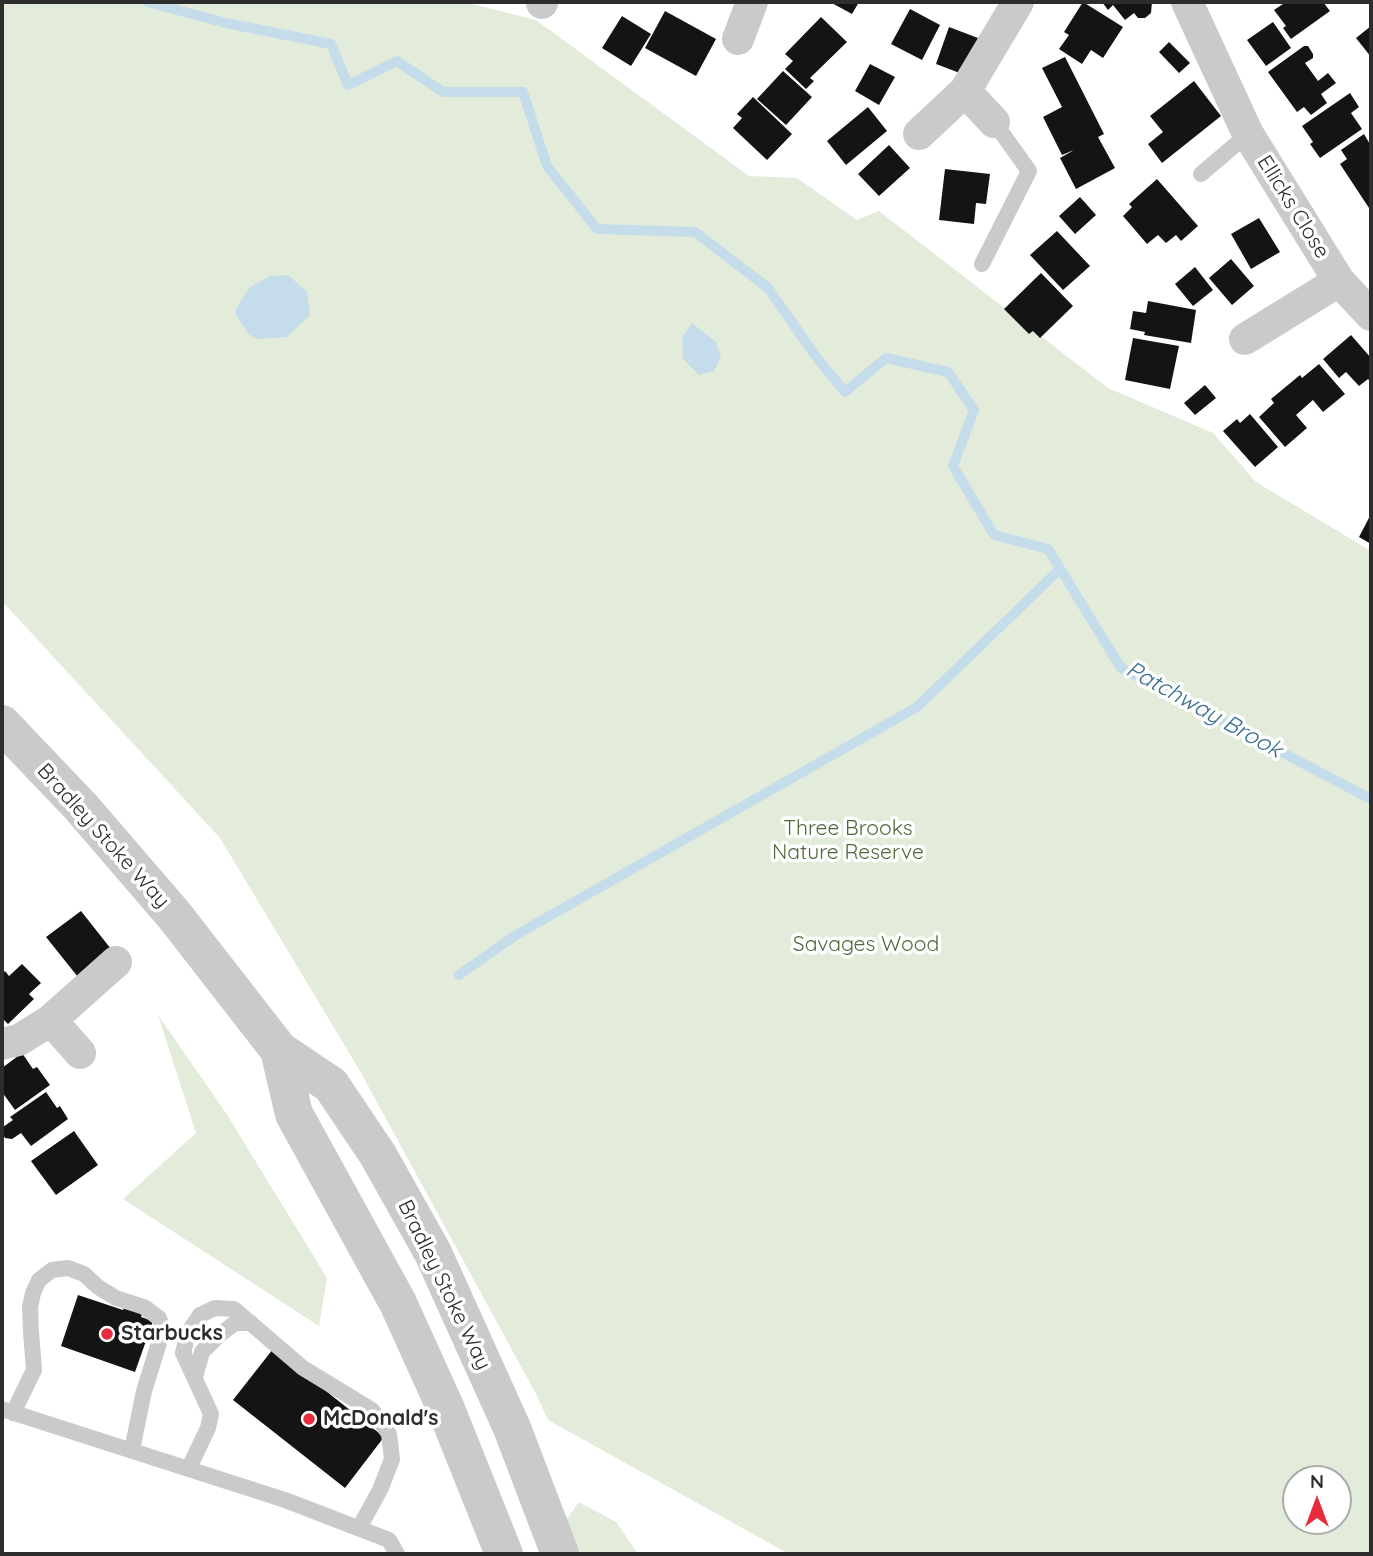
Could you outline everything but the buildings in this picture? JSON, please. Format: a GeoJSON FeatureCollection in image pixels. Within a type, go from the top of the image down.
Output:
{"type":"FeatureCollection","features":[{"type":"Feature","properties":{"kind":"street"},"geometry":{"type":"LineString","coordinates":[[738,39],[752,2]]}},
{"type":"Feature","properties":{"kind":"street"},"geometry":{"type":"LineString","coordinates":[[919,134],[965,91],[1018,2]]}},
{"type":"Feature","properties":{"kind":"street","name":"Ellicks Close"},"geometry":{"type":"LineString","coordinates":[[1187,2],[1248,134],[1339,281],[1371,315]]}},
{"type":"Feature","properties":{"kind":"street"},"geometry":{"type":"LineString","coordinates":[[965,91],[994,122]]}},
{"type":"Feature","properties":{"kind":"street","name":"Ellicks Close"},"geometry":{"type":"LineString","coordinates":[[1245,339],[1339,281]]}},
{"type":"Feature","properties":{"kind":"street","name":"Bradley Stoke Way"},"geometry":{"type":"LineString","coordinates":[[2,724],[81,807],[174,915],[279,1050],[331,1085],[379,1156],[433,1253],[512,1428],[560,1554]]}},
{"type":"Feature","properties":{"kind":"street"},"geometry":{"type":"LineString","coordinates":[[2,1044],[19,1040],[51,1020],[116,962]]}},
{"type":"Feature","properties":{"kind":"street"},"geometry":{"type":"LineString","coordinates":[[51,1020],[80,1053]]}},
{"type":"Feature","properties":{"kind":"street","name":"Bradley Stoke Way"},"geometry":{"type":"LineString","coordinates":[[279,1050],[294,1114],[398,1303],[446,1409],[503,1554]]}},
{"type":"Feature","properties":{"kind":"lane"},"geometry":{"type":"LineString","coordinates":[[982,264],[1030,171],[994,122]]}},
{"type":"Feature","properties":{"kind":"lane","name":"Ellicks Close"},"geometry":{"type":"LineString","coordinates":[[1201,174],[1248,134]]}},
{"type":"Feature","properties":{"kind":"lane"},"geometry":{"type":"LineString","coordinates":[[132,1450],[144,1391],[163,1330],[159,1318],[144,1307],[116,1298],[84,1274],[68,1268],[52,1270],[39,1280],[30,1307],[34,1370],[7,1411],[285,1500],[389,1540],[397,1554]]}},
{"type":"Feature","properties":{"kind":"lane"},"geometry":{"type":"LineString","coordinates":[[189,1468],[208,1429],[211,1414],[183,1353],[188,1333],[200,1315],[215,1308],[234,1309],[303,1368],[372,1410],[389,1434],[392,1459],[380,1490],[359,1528]]}},
{"type":"Feature","properties":{"kind":"lane"},"geometry":{"type":"LineString","coordinates":[[195,1377],[202,1352],[218,1336],[235,1323],[251,1323]]}},
{"type":"Feature","properties":{"kind":"green space","name":"Savages Wood"},"geometry":{"type":"Polygon","coordinates":[[[2,2],[464,2],[536,20],[749,176],[797,178],[857,220],[879,211],[1108,388],[1213,433],[1256,482],[1371,551],[1371,1554],[789,1554],[548,1420],[360,1071],[220,838],[2,601],[2,2]]]}},
{"type":"Feature","properties":{"kind":"green space"},"geometry":{"type":"Polygon","coordinates":[[[158,1015],[226,1113],[327,1278],[319,1326],[123,1199],[196,1133],[158,1015]]]}},
{"type":"Feature","properties":{"kind":"green space"},"geometry":{"type":"Polygon","coordinates":[[[579,1502],[616,1522],[638,1554],[579,1554],[566,1520],[579,1502]]]}},
{"type":"Feature","properties":{"kind":"water"},"geometry":{"type":"Polygon","coordinates":[[[288,275],[307,292],[310,315],[287,337],[259,339],[249,335],[236,315],[236,309],[249,288],[270,276],[288,275]]]}},
{"type":"Feature","properties":{"kind":"water"},"geometry":{"type":"Polygon","coordinates":[[[692,323],[716,342],[721,357],[714,371],[699,375],[683,359],[682,338],[692,323]]]}},
{"type":"Feature","properties":{"kind":"waterway","name":"Patchway Brook"},"geometry":{"type":"LineString","coordinates":[[147,2],[226,23],[331,44],[348,85],[397,61],[443,92],[523,92],[547,166],[597,229],[695,232],[768,288],[817,358],[845,392],[886,358],[948,372],[974,410],[953,466],[994,535],[1048,549],[1121,668],[1371,799]]}},
{"type":"Feature","properties":{"kind":"waterway"},"geometry":{"type":"LineString","coordinates":[[459,975],[516,935],[917,707],[1060,569]]}},
{"type":"Feature","properties":{"kind":"place","name":"Starbucks"},"geometry":{"type":"Point","coordinates":[107,1334]}},
{"type":"Feature","properties":{"kind":"place","name":"McDonald's"},"geometry":{"type":"Point","coordinates":[309,1419]}},
{"type":"Feature","properties":{"kind":"park label","name":"Three Brooks Nature Reserve"},"geometry":{"type":"Point","coordinates":[848,841]}}]}
